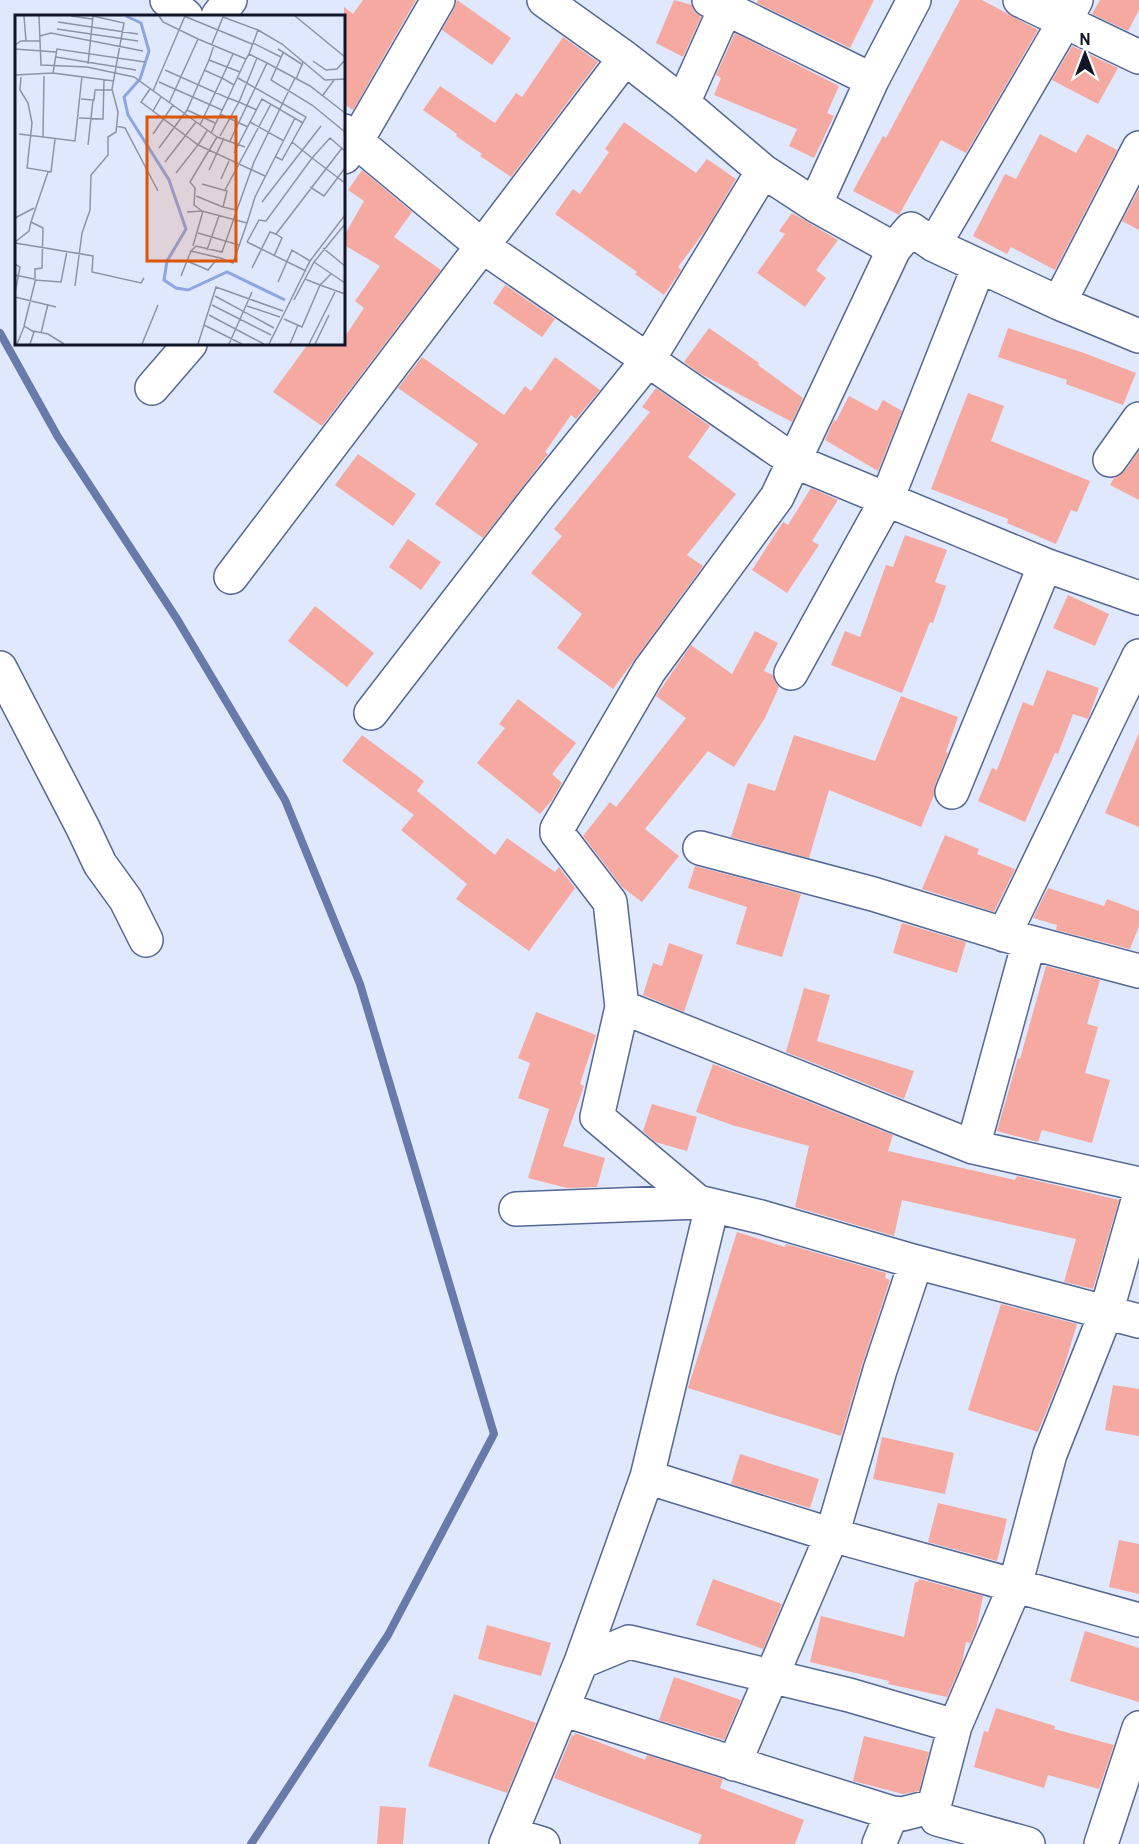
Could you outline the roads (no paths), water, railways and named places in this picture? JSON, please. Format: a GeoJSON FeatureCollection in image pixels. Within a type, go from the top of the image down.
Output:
{"type":"FeatureCollection","features":[{"type":"Feature","properties":{"kind":"street"},"geometry":{"type":"LineString","coordinates":[[167,0],[185,15]]}},
{"type":"Feature","properties":{"kind":"street"},"geometry":{"type":"LineString","coordinates":[[219,15],[230,0]]}},
{"type":"Feature","properties":{"kind":"street"},"geometry":{"type":"LineString","coordinates":[[438,0],[348,143],[482,246],[794,461],[1045,565],[1139,598]]}},
{"type":"Feature","properties":{"kind":"street"},"geometry":{"type":"LineString","coordinates":[[544,0],[683,103],[763,171],[815,205],[894,249]]}},
{"type":"Feature","properties":{"kind":"street"},"geometry":{"type":"LineString","coordinates":[[815,205],[872,80],[914,0]]}},
{"type":"Feature","properties":{"kind":"street"},"geometry":{"type":"LineString","coordinates":[[1020,0],[1071,10],[1139,57]]}},
{"type":"Feature","properties":{"kind":"street"},"geometry":{"type":"LineString","coordinates":[[683,103],[721,3],[872,80]]}},
{"type":"Feature","properties":{"kind":"street"},"geometry":{"type":"LineString","coordinates":[[934,245],[1071,10]]}},
{"type":"Feature","properties":{"kind":"street"},"geometry":{"type":"LineString","coordinates":[[231,577],[625,58]]}},
{"type":"Feature","properties":{"kind":"street"},"geometry":{"type":"LineString","coordinates":[[1059,303],[1139,148]]}},
{"type":"Feature","properties":{"kind":"street"},"geometry":{"type":"LineString","coordinates":[[371,713],[537,498],[648,360],[763,171]]}},
{"type":"Feature","properties":{"kind":"street"},"geometry":{"type":"LineString","coordinates":[[705,1204],[597,1117],[622,1008],[610,902],[557,833],[557,829],[649,672],[777,497],[894,249],[910,229],[934,245],[1059,303],[1139,336]]}},
{"type":"Feature","properties":{"kind":"street"},"geometry":{"type":"LineString","coordinates":[[791,673],[887,499],[979,266]]}},
{"type":"Feature","properties":{"kind":"street"},"geometry":{"type":"LineString","coordinates":[[152,388],[189,345]]}},
{"type":"Feature","properties":{"kind":"street"},"geometry":{"type":"LineString","coordinates":[[1110,460],[1139,419]]}},
{"type":"Feature","properties":{"kind":"street"},"geometry":{"type":"LineString","coordinates":[[952,792],[1045,565]]}},
{"type":"Feature","properties":{"kind":"street"},"geometry":{"type":"LineString","coordinates":[[973,1147],[1017,939],[1139,656]]}},
{"type":"Feature","properties":{"kind":"street"},"geometry":{"type":"LineString","coordinates":[[0,668],[100,864],[126,900],[146,940]]}},
{"type":"Feature","properties":{"kind":"street"},"geometry":{"type":"LineString","coordinates":[[700,848],[873,894],[1017,939],[1139,971]]}},
{"type":"Feature","properties":{"kind":"street"},"geometry":{"type":"LineString","coordinates":[[622,1008],[973,1147],[1139,1184]]}},
{"type":"Feature","properties":{"kind":"street"},"geometry":{"type":"LineString","coordinates":[[1028,1844],[937,1819],[934,1806],[955,1726],[1016,1587],[1050,1454],[1106,1313],[1139,1197]]}},
{"type":"Feature","properties":{"kind":"street"},"geometry":{"type":"LineString","coordinates":[[543,1844],[508,1839],[581,1662],[647,1477],[705,1204]]}},
{"type":"Feature","properties":{"kind":"street"},"geometry":{"type":"LineString","coordinates":[[516,1209],[705,1204],[761,1217],[916,1262],[1139,1321]]}},
{"type":"Feature","properties":{"kind":"street"},"geometry":{"type":"LineString","coordinates":[[734,1764],[832,1535],[880,1370],[916,1262]]}},
{"type":"Feature","properties":{"kind":"street"},"geometry":{"type":"LineString","coordinates":[[647,1477],[832,1535],[1139,1620]]}},
{"type":"Feature","properties":{"kind":"street"},"geometry":{"type":"LineString","coordinates":[[581,1662],[629,1642],[772,1676],[955,1726]]}},
{"type":"Feature","properties":{"kind":"street"},"geometry":{"type":"LineString","coordinates":[[562,1709],[892,1813],[902,1814],[934,1806]]}},
{"type":"Feature","properties":{"kind":"street"},"geometry":{"type":"LineString","coordinates":[[1101,1844],[1139,1728]]}},
{"type":"Feature","properties":{"kind":"street"},"geometry":{"type":"LineString","coordinates":[[879,1844],[892,1813]]}},
{"type":"Feature","properties":{"kind":"waterway"},"geometry":{"type":"LineString","coordinates":[[0,333],[58,437],[177,619],[285,800],[360,984],[494,1434],[388,1635],[251,1844]]}}]}
